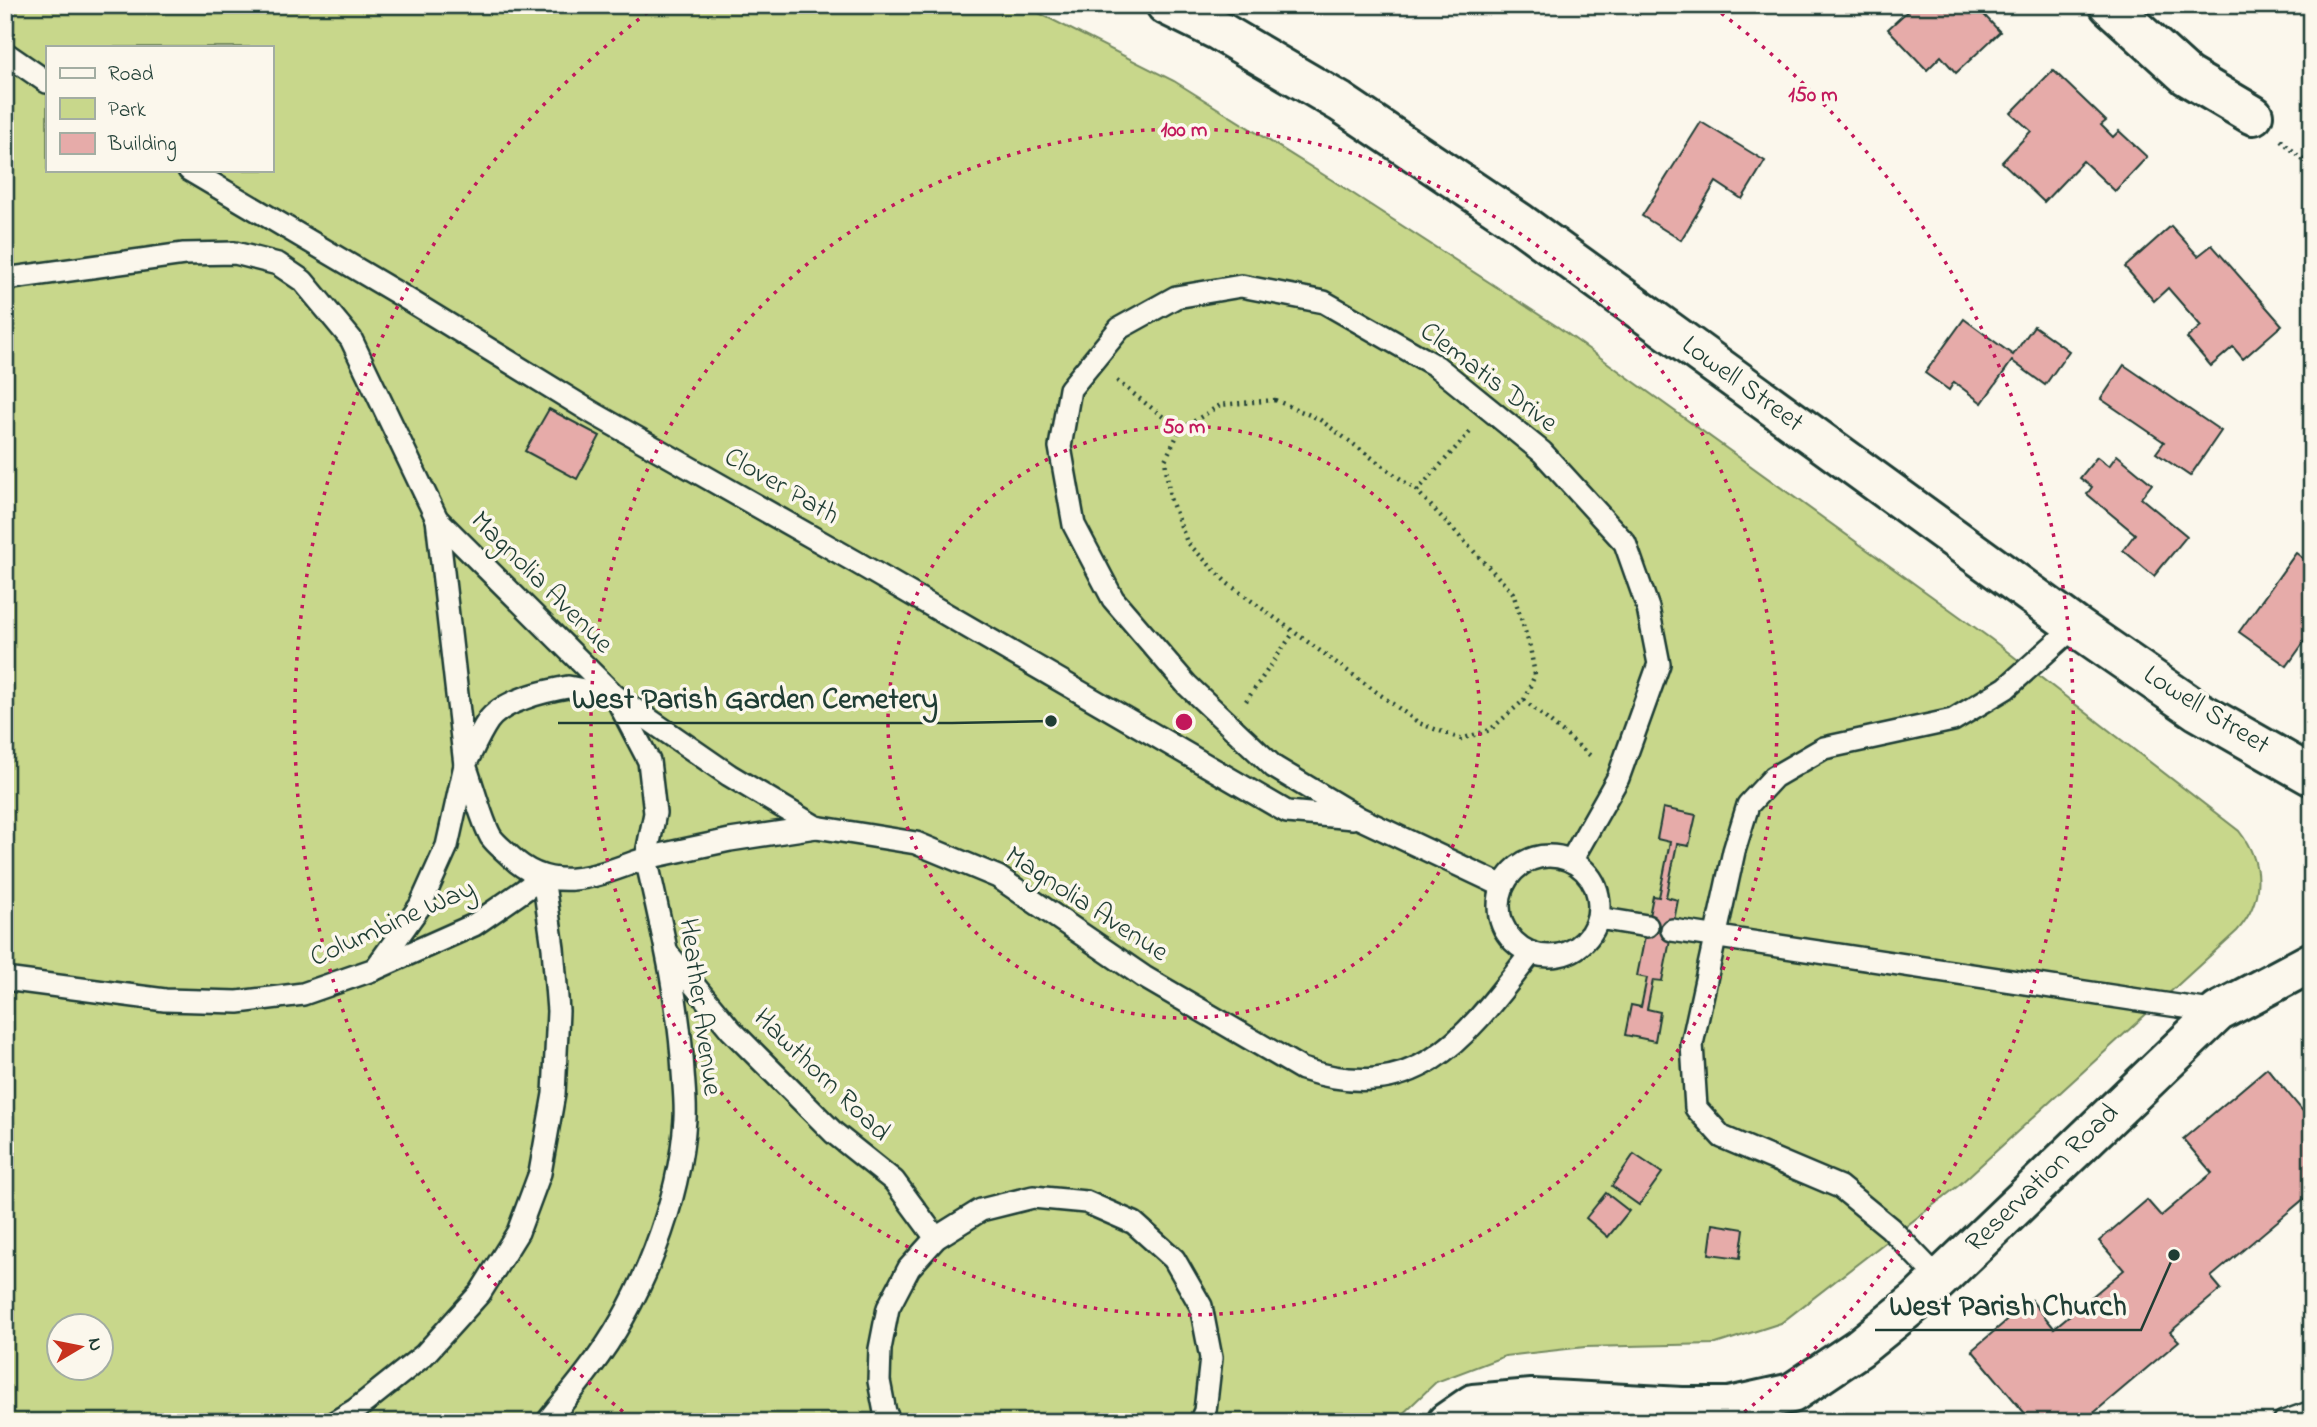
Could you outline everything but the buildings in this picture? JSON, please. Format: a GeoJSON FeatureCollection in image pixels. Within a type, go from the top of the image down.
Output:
{"type":"FeatureCollection","features":[{"type":"Feature","properties":{"kind":"main road","name":"Lowell Street"},"geometry":{"type":"LineString","coordinates":[[1166,5],[1219,31],[1340,102],[1520,223],[2075,626],[2198,711],[2312,776]]}},
{"type":"Feature","properties":{"kind":"main road"},"geometry":{"type":"LineString","coordinates":[[2109,5],[2187,76],[2253,115]]}},
{"type":"Feature","properties":{"kind":"main road","name":"Reservation Road"},"geometry":{"type":"LineString","coordinates":[[1447,1422],[1472,1404],[1532,1399],[1729,1407],[1792,1393],[1858,1348],[1917,1301],[2218,1012],[2312,962]]}},
{"type":"Feature","properties":{"kind":"lane"},"geometry":{"type":"LineString","coordinates":[[5,53],[46,81]]}},
{"type":"Feature","properties":{"kind":"lane","name":"Clover Path"},"geometry":{"type":"LineString","coordinates":[[191,172],[399,294],[593,413],[856,562],[1286,812],[1359,818]]}},
{"type":"Feature","properties":{"kind":"lane","name":"Magnolia Avenue"},"geometry":{"type":"LineString","coordinates":[[5,279],[184,254],[235,253],[278,264],[303,282],[351,339],[437,519],[615,696],[729,775],[816,827],[916,843],[998,877],[1144,977],[1291,1063],[1331,1078],[1358,1081],[1416,1070],[1481,1018],[1531,953]]}},
{"type":"Feature","properties":{"kind":"lane","name":"Clematis Drive"},"geometry":{"type":"LineString","coordinates":[[1503,886],[1359,818],[1274,767],[1186,685],[1113,599],[1074,525],[1060,447],[1070,389],[1120,328],[1176,297],[1241,286],[1324,302],[1436,366],[1542,452],[1625,543],[1648,608],[1659,664],[1618,778],[1572,861]]}},
{"type":"Feature","properties":{"kind":"lane"},"geometry":{"type":"LineString","coordinates":[[437,519],[465,765],[491,836],[522,867],[543,877],[566,880],[599,875],[646,858],[730,840],[816,827]]}},
{"type":"Feature","properties":{"kind":"lane"},"geometry":{"type":"LineString","coordinates":[[1939,1279],[1890,1228],[1840,1188],[1723,1137],[1696,1108],[1692,1044],[1734,851],[1748,805],[1774,776],[1825,748],[1953,720],[2007,688],[2075,626]]}},
{"type":"Feature","properties":{"kind":"lane"},"geometry":{"type":"LineString","coordinates":[[375,969],[420,906],[442,858],[465,765],[489,719],[514,703],[539,692],[568,687],[615,696],[649,761],[655,813],[646,858]]}},
{"type":"Feature","properties":{"kind":"lane"},"geometry":{"type":"LineString","coordinates":[[1556,856],[1572,861],[1585,871],[1594,885],[1599,901],[1598,918],[1591,934],[1580,947],[1548,957],[1531,953],[1517,945],[1500,918],[1499,902],[1503,886],[1512,873],[1532,860],[1556,856]]}},
{"type":"Feature","properties":{"kind":"lane","name":"Heather Avenue"},"geometry":{"type":"LineString","coordinates":[[547,1422],[592,1367],[622,1317],[655,1252],[677,1180],[686,1118],[682,1049],[668,954],[646,858]]}},
{"type":"Feature","properties":{"kind":"lane"},"geometry":{"type":"LineString","coordinates":[[335,1422],[355,1410],[424,1355],[480,1293],[518,1232],[540,1173],[554,1094],[558,1011],[543,877]]}},
{"type":"Feature","properties":{"kind":"lane","name":"Columbine Way"},"geometry":{"type":"LineString","coordinates":[[5,979],[165,1000],[238,1002],[303,994],[375,969],[474,925],[543,877]]}},
{"type":"Feature","properties":{"kind":"lane"},"geometry":{"type":"LineString","coordinates":[[1598,918],[1647,926]]}},
{"type":"Feature","properties":{"kind":"lane"},"geometry":{"type":"LineString","coordinates":[[1672,930],[2218,1012]]}},
{"type":"Feature","properties":{"kind":"lane","name":"Hawthorn Road"},"geometry":{"type":"LineString","coordinates":[[668,954],[731,1030],[834,1133],[894,1181],[936,1238]]}},
{"type":"Feature","properties":{"kind":"lane"},"geometry":{"type":"LineString","coordinates":[[887,1418],[879,1381],[880,1349],[888,1308],[909,1268],[936,1238],[981,1210],[1033,1198],[1086,1202],[1134,1223],[1174,1259],[1201,1306],[1211,1358],[1205,1411],[1200,1422]]}},
{"type":"Feature","properties":{"kind":"lane"},"geometry":{"type":"LineString","coordinates":[[2284,1422],[2312,1412]]}},
{"type":"Feature","properties":{"kind":"path"},"geometry":{"type":"LineString","coordinates":[[1093,361],[1180,430]]}},
{"type":"Feature","properties":{"kind":"path"},"geometry":{"type":"LineString","coordinates":[[1275,400],[1319,419],[1417,491],[1513,593],[1530,647],[1535,675],[1524,700],[1490,730],[1461,739],[1419,723],[1227,583],[1187,542],[1170,498],[1165,460],[1180,430],[1220,405],[1275,400]]}},
{"type":"Feature","properties":{"kind":"path"},"geometry":{"type":"LineString","coordinates":[[1417,491],[1489,410]]}},
{"type":"Feature","properties":{"kind":"path"},"geometry":{"type":"LineString","coordinates":[[1229,725],[1294,632]]}},
{"type":"Feature","properties":{"kind":"path"},"geometry":{"type":"LineString","coordinates":[[1524,700],[1618,778]]}},
{"type":"Feature","properties":{"kind":"green space"},"geometry":{"type":"Polygon","coordinates":[[[5,5],[1023,5],[1174,81],[1558,327],[1991,639],[2239,831],[2253,856],[2258,882],[2252,907],[2237,931],[1958,1186],[1781,1323],[1716,1344],[1585,1347],[1505,1356],[1436,1382],[1394,1422],[5,1422],[5,5]]]}},
{"type":"Feature","properties":{"kind":"place","name":"West Parish Garden Cemetery"},"geometry":{"type":"Point","coordinates":[1051,721]}},
{"type":"Feature","properties":{"kind":"place","name":"West Parish Church"},"geometry":{"type":"Point","coordinates":[2174,1255]}}]}
